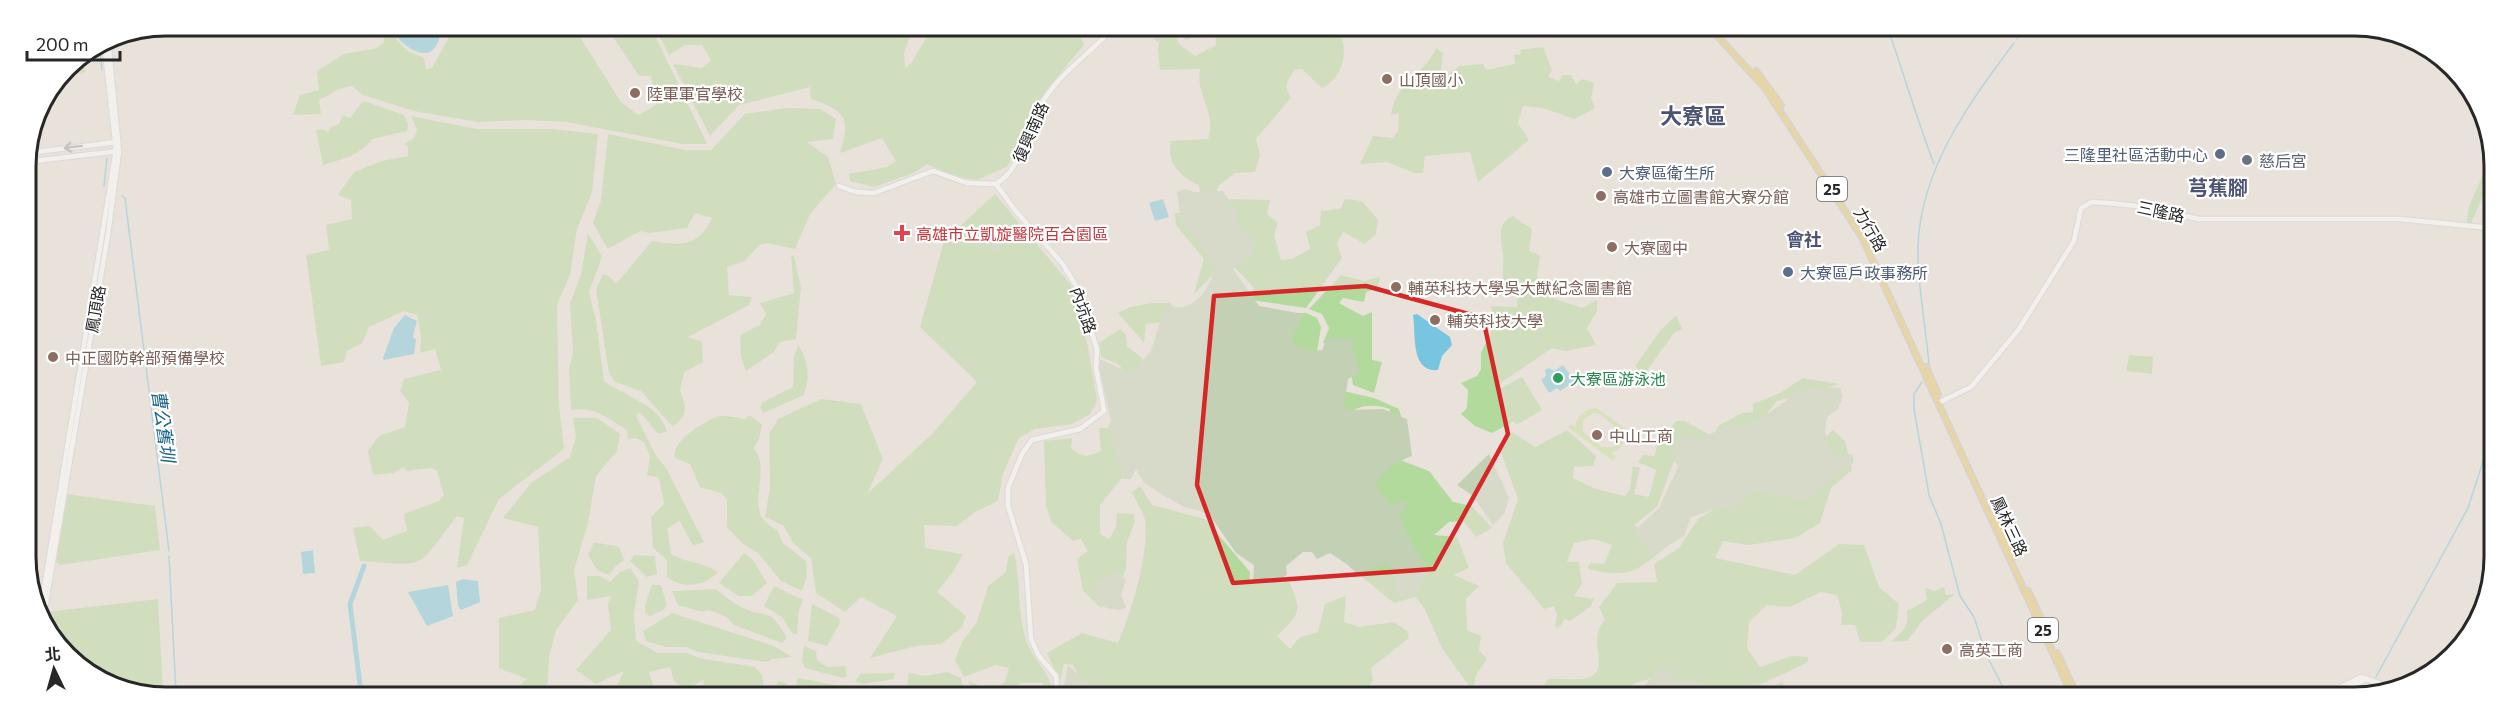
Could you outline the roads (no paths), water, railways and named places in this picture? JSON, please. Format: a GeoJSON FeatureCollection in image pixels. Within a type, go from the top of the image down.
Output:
{"type":"FeatureCollection","features":[{"type":"Feature","properties":{"kind":"main road","name":"力行路"},"geometry":{"type":"LineString","coordinates":[[1717,36],[1765,88],[1851,219],[1875,262],[1925,367]]}},
{"type":"Feature","properties":{"kind":"main road","name":"力行路"},"geometry":{"type":"LineString","coordinates":[[1722,36],[1770,88],[1852,214],[1878,260],[1925,367]]}},
{"type":"Feature","properties":{"kind":"main road","name":"鳳林三路"},"geometry":{"type":"LineString","coordinates":[[1925,367],[2071,687]]}},
{"type":"Feature","properties":{"kind":"street","name":"復興南路"},"geometry":{"type":"LineString","coordinates":[[996,184],[1012,171],[1036,112],[1057,80],[1103,36]]}},
{"type":"Feature","properties":{"kind":"street","name":"鳳頂路"},"geometry":{"type":"LineString","coordinates":[[45,605],[108,234],[118,151],[107,50]]}},
{"type":"Feature","properties":{"kind":"street"},"geometry":{"type":"LineString","coordinates":[[37,152],[118,142]]}},
{"type":"Feature","properties":{"kind":"street"},"geometry":{"type":"LineString","coordinates":[[36,161],[118,151]]}},
{"type":"Feature","properties":{"kind":"street","name":"鳳頂路"},"geometry":{"type":"LineString","coordinates":[[43,598],[118,151]]}},
{"type":"Feature","properties":{"kind":"street"},"geometry":{"type":"LineString","coordinates":[[839,186],[856,192],[874,193],[933,171],[967,183],[996,184]]}},
{"type":"Feature","properties":{"kind":"street","name":"內坑路"},"geometry":{"type":"LineString","coordinates":[[996,184],[1014,209],[1062,263],[1077,287],[1097,350],[1096,368],[1104,411],[1080,429],[1032,440],[1026,446],[1008,488],[1010,516],[1026,564],[1029,629],[1035,648],[1056,676],[1057,687]]}},
{"type":"Feature","properties":{"kind":"street","name":"三隆路"},"geometry":{"type":"LineString","coordinates":[[1940,402],[1971,387],[2019,329],[2074,241],[2078,231],[2081,208],[2086,204],[2125,204],[2199,219],[2399,219],[2484,227]]}},
{"type":"Feature","properties":{"kind":"street"},"geometry":{"type":"LineString","coordinates":[[2348,687],[2363,678]]}},
{"type":"Feature","properties":{"kind":"street"},"geometry":{"type":"LineString","coordinates":[[2343,687],[2363,678],[2380,684]]}},
{"type":"Feature","properties":{"kind":"water"},"geometry":{"type":"Polygon","coordinates":[[[400,36],[439,36],[435,47],[425,53],[413,50],[398,38],[400,36]]]}},
{"type":"Feature","properties":{"kind":"water"},"geometry":{"type":"Polygon","coordinates":[[[1163,199],[1169,217],[1155,221],[1149,203],[1163,199]]]}},
{"type":"Feature","properties":{"kind":"water"},"geometry":{"type":"Polygon","coordinates":[[[1417,314],[1450,337],[1452,345],[1442,356],[1438,370],[1429,369],[1419,359],[1413,315],[1417,314]]]}},
{"type":"Feature","properties":{"kind":"water"},"geometry":{"type":"Polygon","coordinates":[[[405,315],[417,321],[413,337],[416,340],[414,354],[384,360],[394,328],[405,315]]]}},
{"type":"Feature","properties":{"kind":"water","name":"大寮區游泳池"},"geometry":{"type":"Polygon","coordinates":[[[1563,365],[1575,381],[1560,391],[1557,388],[1549,393],[1541,380],[1546,376],[1545,370],[1549,368],[1554,371],[1563,365]]]}},
{"type":"Feature","properties":{"kind":"water"},"geometry":{"type":"Polygon","coordinates":[[[313,550],[315,573],[303,574],[301,552],[313,550]]]}},
{"type":"Feature","properties":{"kind":"water"},"geometry":{"type":"Polygon","coordinates":[[[463,579],[478,581],[480,602],[461,610],[458,606],[456,582],[463,579]]]}},
{"type":"Feature","properties":{"kind":"water"},"geometry":{"type":"Polygon","coordinates":[[[448,585],[453,616],[427,626],[408,592],[448,585]]]}},
{"type":"Feature","properties":{"kind":"waterway"},"geometry":{"type":"LineString","coordinates":[[1890,36],[1934,164]]}},
{"type":"Feature","properties":{"kind":"waterway"},"geometry":{"type":"LineString","coordinates":[[1929,365],[1918,260],[1921,217],[1928,190],[1950,138],[1980,89],[2014,43]]}},
{"type":"Feature","properties":{"kind":"waterway","name":"曹公舊圳"},"geometry":{"type":"LineString","coordinates":[[100,54],[102,70]]}},
{"type":"Feature","properties":{"kind":"waterway","name":"曹公舊圳"},"geometry":{"type":"LineString","coordinates":[[104,186],[107,158]]}},
{"type":"Feature","properties":{"kind":"waterway","name":"曹公舊圳"},"geometry":{"type":"LineString","coordinates":[[122,196],[125,198],[169,551]]}},
{"type":"Feature","properties":{"kind":"waterway"},"geometry":{"type":"LineString","coordinates":[[1922,382],[1914,394],[1914,409],[1929,495],[1941,524],[1960,596],[1974,617],[1986,654],[2003,687]]}},
{"type":"Feature","properties":{"kind":"waterway"},"geometry":{"type":"LineString","coordinates":[[2376,677],[2468,508],[2484,459]]}},
{"type":"Feature","properties":{"kind":"waterway"},"geometry":{"type":"LineString","coordinates":[[169,556],[176,687]]}},
{"type":"Feature","properties":{"kind":"waterway"},"geometry":{"type":"LineString","coordinates":[[360,687],[350,604],[364,566]]}},
{"type":"Feature","properties":{"kind":"place","name":"山頂國小"},"geometry":{"type":"Point","coordinates":[1387,79]}},
{"type":"Feature","properties":{"kind":"place","name":"陸軍軍官學校"},"geometry":{"type":"Point","coordinates":[635,93]}},
{"type":"Feature","properties":{"kind":"place","name":"三隆里社區活動中心"},"geometry":{"type":"Point","coordinates":[2220,154]}},
{"type":"Feature","properties":{"kind":"place","name":"慈后宮"},"geometry":{"type":"Point","coordinates":[2247,160]}},
{"type":"Feature","properties":{"kind":"place","name":"大寮區衛生所"},"geometry":{"type":"Point","coordinates":[1607,172]}},
{"type":"Feature","properties":{"kind":"place","name":"高雄市立圖書館大寮分館"},"geometry":{"type":"Point","coordinates":[1601,196]}},
{"type":"Feature","properties":{"kind":"place","name":"高雄市立凱旋醫院百合園區"},"geometry":{"type":"Point","coordinates":[902,233]}},
{"type":"Feature","properties":{"kind":"place","name":"大寮國中"},"geometry":{"type":"Point","coordinates":[1612,247]}},
{"type":"Feature","properties":{"kind":"place","name":"大寮區戶政事務所"},"geometry":{"type":"Point","coordinates":[1788,272]}},
{"type":"Feature","properties":{"kind":"place","name":"輔英科技大學吳大猷紀念圖書館"},"geometry":{"type":"Point","coordinates":[1396,287]}},
{"type":"Feature","properties":{"kind":"place","name":"輔英科技大學"},"geometry":{"type":"Point","coordinates":[1435,320]}},
{"type":"Feature","properties":{"kind":"place","name":"中正國防幹部預備學校"},"geometry":{"type":"Point","coordinates":[53,357]}},
{"type":"Feature","properties":{"kind":"place","name":"大寮區游泳池"},"geometry":{"type":"Point","coordinates":[1558,378]}},
{"type":"Feature","properties":{"kind":"place","name":"中山工商"},"geometry":{"type":"Point","coordinates":[1597,435]}},
{"type":"Feature","properties":{"kind":"place","name":"高英工商"},"geometry":{"type":"Point","coordinates":[1947,649]}},
{"type":"Feature","properties":{"kind":"district","name":"大寮區"},"geometry":{"type":"Point","coordinates":[1693,115]}},
{"type":"Feature","properties":{"kind":"district","name":"芎蕉腳"},"geometry":{"type":"Point","coordinates":[2218,187]}},
{"type":"Feature","properties":{"kind":"district","name":"會社"},"geometry":{"type":"Point","coordinates":[1804,239]}}]}
